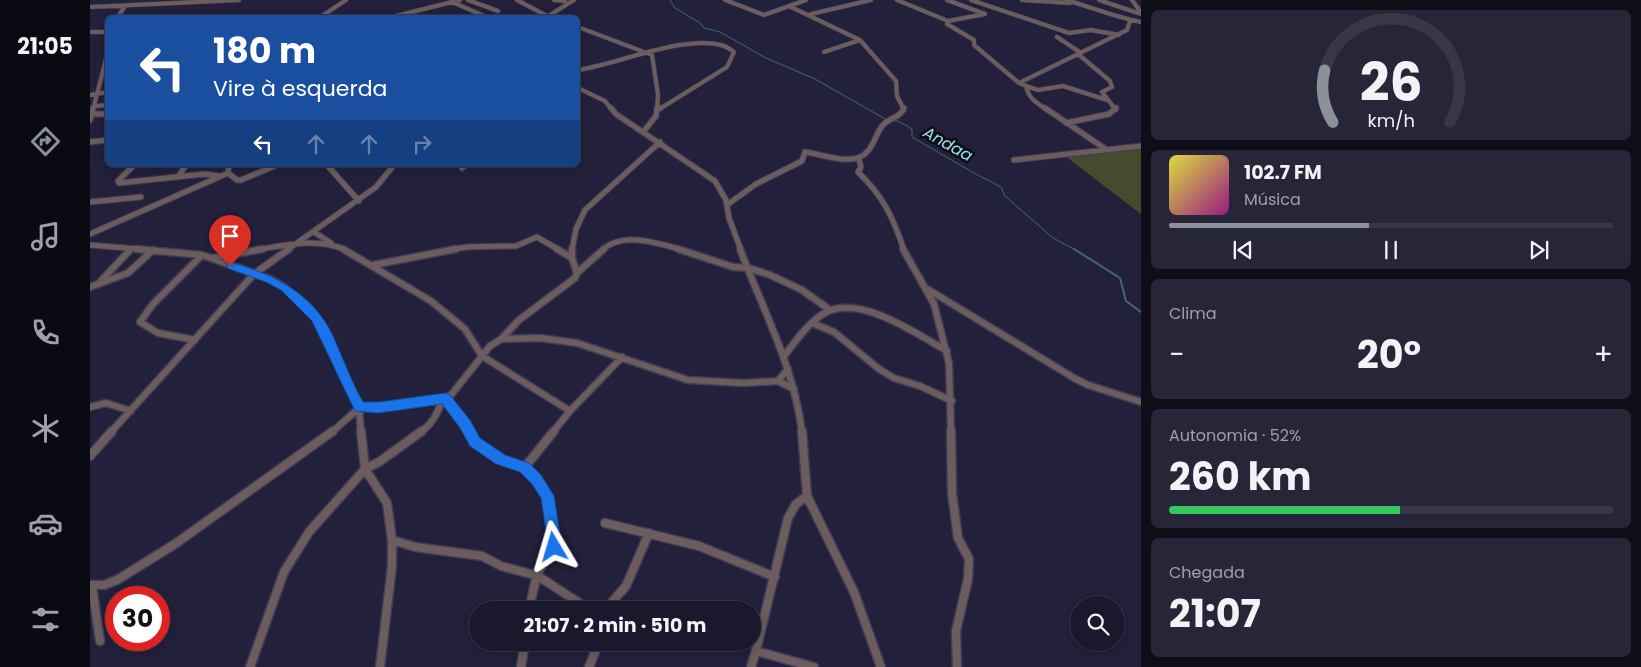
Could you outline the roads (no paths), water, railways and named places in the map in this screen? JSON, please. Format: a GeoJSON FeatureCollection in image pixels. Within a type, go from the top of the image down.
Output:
{"type":"FeatureCollection","features":[{"type":"Feature","properties":{"kind":"street"},"geometry":{"type":"LineString","coordinates":[[117,5],[120,0]]}},
{"type":"Feature","properties":{"kind":"street"},"geometry":{"type":"LineString","coordinates":[[90,7],[240,0]]}},
{"type":"Feature","properties":{"kind":"street"},"geometry":{"type":"LineString","coordinates":[[324,15],[346,0]]}},
{"type":"Feature","properties":{"kind":"street"},"geometry":{"type":"LineString","coordinates":[[400,15],[460,0]]}},
{"type":"Feature","properties":{"kind":"street"},"geometry":{"type":"LineString","coordinates":[[468,0],[498,11]]}},
{"type":"Feature","properties":{"kind":"street"},"geometry":{"type":"LineString","coordinates":[[517,0],[549,15]]}},
{"type":"Feature","properties":{"kind":"street"},"geometry":{"type":"LineString","coordinates":[[554,0],[574,0]]}},
{"type":"Feature","properties":{"kind":"street"},"geometry":{"type":"LineString","coordinates":[[725,0],[764,15],[791,7],[806,0]]}},
{"type":"Feature","properties":{"kind":"street"},"geometry":{"type":"LineString","coordinates":[[809,14],[871,0]]}},
{"type":"Feature","properties":{"kind":"street"},"geometry":{"type":"LineString","coordinates":[[948,0],[985,14],[948,22]]}},
{"type":"Feature","properties":{"kind":"street"},"geometry":{"type":"LineString","coordinates":[[971,0],[1065,32],[1091,30],[1119,35]]}},
{"type":"Feature","properties":{"kind":"street"},"geometry":{"type":"LineString","coordinates":[[1022,0],[1076,3]]}},
{"type":"Feature","properties":{"kind":"street"},"geometry":{"type":"LineString","coordinates":[[1066,0],[1101,9],[1130,21],[1141,22]]}},
{"type":"Feature","properties":{"kind":"street"},"geometry":{"type":"LineString","coordinates":[[1100,0],[1110,0]]}},
{"type":"Feature","properties":{"kind":"street"},"geometry":{"type":"LineString","coordinates":[[1100,0],[1139,12]]}},
{"type":"Feature","properties":{"kind":"street"},"geometry":{"type":"LineString","coordinates":[[1132,0],[1139,12]]}},
{"type":"Feature","properties":{"kind":"street"},"geometry":{"type":"LineString","coordinates":[[552,15],[565,1]]}},
{"type":"Feature","properties":{"kind":"street"},"geometry":{"type":"LineString","coordinates":[[901,1],[948,22],[947,24],[974,40],[974,45],[1019,83],[1038,90],[1063,86],[1110,101]]}},
{"type":"Feature","properties":{"kind":"street"},"geometry":{"type":"LineString","coordinates":[[452,2],[482,15]]}},
{"type":"Feature","properties":{"kind":"street"},"geometry":{"type":"LineString","coordinates":[[120,15],[125,6]]}},
{"type":"Feature","properties":{"kind":"street"},"geometry":{"type":"LineString","coordinates":[[727,205],[756,184],[802,161],[805,152],[846,159],[859,159],[866,154],[875,134],[884,123],[904,111],[904,106],[897,96],[896,81],[860,40],[791,7]]}},
{"type":"Feature","properties":{"kind":"street"},"geometry":{"type":"LineString","coordinates":[[1019,83],[1119,35],[1127,30],[1130,21]]}},
{"type":"Feature","properties":{"kind":"street"},"geometry":{"type":"LineString","coordinates":[[580,28],[648,52],[654,59],[657,110],[655,121],[644,131]]}},
{"type":"Feature","properties":{"kind":"street"},"geometry":{"type":"LineString","coordinates":[[90,32],[105,32]]}},
{"type":"Feature","properties":{"kind":"street"},"geometry":{"type":"LineString","coordinates":[[1057,37],[1110,81],[1112,86],[1102,92],[1118,108],[1114,112],[1066,123]]}},
{"type":"Feature","properties":{"kind":"street"},"geometry":{"type":"LineString","coordinates":[[824,52],[860,40]]}},
{"type":"Feature","properties":{"kind":"street"},"geometry":{"type":"LineString","coordinates":[[580,70],[597,67],[648,52],[714,43],[723,45],[734,52],[727,67],[657,110]]}},
{"type":"Feature","properties":{"kind":"street"},"geometry":{"type":"LineString","coordinates":[[90,120],[94,106],[94,95],[105,61]]}},
{"type":"Feature","properties":{"kind":"street"},"geometry":{"type":"LineString","coordinates":[[1026,86],[1027,93],[1033,100],[1106,150]]}},
{"type":"Feature","properties":{"kind":"street"},"geometry":{"type":"LineString","coordinates":[[580,89],[605,101],[616,114],[660,142],[714,182],[726,200],[747,267],[784,356],[794,389],[802,430],[807,496],[854,592],[881,667]]}},
{"type":"Feature","properties":{"kind":"street"},"geometry":{"type":"LineString","coordinates":[[580,94],[585,92]]}},
{"type":"Feature","properties":{"kind":"street"},"geometry":{"type":"LineString","coordinates":[[94,106],[105,105]]}},
{"type":"Feature","properties":{"kind":"street"},"geometry":{"type":"LineString","coordinates":[[92,114],[105,114]]}},
{"type":"Feature","properties":{"kind":"street"},"geometry":{"type":"LineString","coordinates":[[90,142],[105,140]]}},
{"type":"Feature","properties":{"kind":"street"},"geometry":{"type":"LineString","coordinates":[[577,273],[572,258],[576,229],[585,210],[660,142]]}},
{"type":"Feature","properties":{"kind":"street"},"geometry":{"type":"LineString","coordinates":[[1014,160],[1141,146]]}},
{"type":"Feature","properties":{"kind":"street"},"geometry":{"type":"LineString","coordinates":[[859,159],[861,167],[858,172],[877,190],[896,227],[906,255],[934,304],[947,351],[952,401],[952,493],[958,538],[969,559],[968,579],[956,631],[957,667]]}},
{"type":"Feature","properties":{"kind":"street"},"geometry":{"type":"LineString","coordinates":[[132,167],[118,181],[119,183],[204,174],[219,176]]}},
{"type":"Feature","properties":{"kind":"street"},"geometry":{"type":"LineString","coordinates":[[178,178],[185,167]]}},
{"type":"Feature","properties":{"kind":"street"},"geometry":{"type":"LineString","coordinates":[[228,173],[229,167]]}},
{"type":"Feature","properties":{"kind":"street"},"geometry":{"type":"LineString","coordinates":[[228,173],[238,180],[242,180],[272,167]]}},
{"type":"Feature","properties":{"kind":"street"},"geometry":{"type":"LineString","coordinates":[[329,167],[359,200]]}},
{"type":"Feature","properties":{"kind":"street"},"geometry":{"type":"LineString","coordinates":[[90,456],[254,274],[376,187],[392,167]]}},
{"type":"Feature","properties":{"kind":"street"},"geometry":{"type":"LineString","coordinates":[[90,234],[228,173]]}},
{"type":"Feature","properties":{"kind":"street"},"geometry":{"type":"LineString","coordinates":[[90,202],[141,197]]}},
{"type":"Feature","properties":{"kind":"street"},"geometry":{"type":"LineString","coordinates":[[314,232],[431,301],[465,329],[482,356],[570,411]]}},
{"type":"Feature","properties":{"kind":"street"},"geometry":{"type":"LineString","coordinates":[[373,266],[467,247],[516,246],[537,238],[572,258]]}},
{"type":"Feature","properties":{"kind":"street"},"geometry":{"type":"LineString","coordinates":[[100,641],[91,585],[104,585],[117,580],[175,544],[309,450],[349,419],[359,408],[379,408],[444,399],[451,395],[490,346],[501,339],[519,320],[575,278],[577,273],[589,265],[609,244],[632,238],[733,268],[747,267],[782,280],[830,310]]}},
{"type":"Feature","properties":{"kind":"street"},"geometry":{"type":"LineString","coordinates":[[211,259],[298,243],[332,244]]}},
{"type":"Feature","properties":{"kind":"street"},"geometry":{"type":"LineString","coordinates":[[90,246],[153,250],[202,256],[254,274],[284,287],[316,318],[327,336],[343,377],[359,408],[365,469],[387,503],[392,540],[392,566],[380,667]]}},
{"type":"Feature","properties":{"kind":"street"},"geometry":{"type":"LineString","coordinates":[[98,285],[130,250]]}},
{"type":"Feature","properties":{"kind":"street"},"geometry":{"type":"LineString","coordinates":[[90,287],[128,273],[153,250]]}},
{"type":"Feature","properties":{"kind":"street"},"geometry":{"type":"LineString","coordinates":[[195,340],[178,339],[145,327],[140,322],[153,304],[202,256]]}},
{"type":"Feature","properties":{"kind":"street"},"geometry":{"type":"LineString","coordinates":[[926,288],[935,296],[987,323],[1088,386],[1141,402]]}},
{"type":"Feature","properties":{"kind":"street"},"geometry":{"type":"LineString","coordinates":[[784,356],[812,323],[830,310],[847,307],[865,311],[889,320],[947,351]]}},
{"type":"Feature","properties":{"kind":"street"},"geometry":{"type":"LineString","coordinates":[[812,323],[834,332],[879,369],[894,378],[911,385],[920,386],[952,401]]}},
{"type":"Feature","properties":{"kind":"street"},"geometry":{"type":"LineString","coordinates":[[501,339],[540,338],[577,343],[688,380],[744,383],[778,381],[794,389]]}},
{"type":"Feature","properties":{"kind":"street"},"geometry":{"type":"LineString","coordinates":[[525,468],[570,411],[622,357]]}},
{"type":"Feature","properties":{"kind":"street"},"geometry":{"type":"LineString","coordinates":[[778,381],[788,369]]}},
{"type":"Feature","properties":{"kind":"street"},"geometry":{"type":"LineString","coordinates":[[444,399],[465,424],[475,442],[501,460],[525,468],[536,479],[547,496],[555,543],[538,571],[531,601]]}},
{"type":"Feature","properties":{"kind":"street"},"geometry":{"type":"LineString","coordinates":[[250,667],[284,572],[309,532],[365,469],[379,462],[393,450],[427,428],[444,399]]}},
{"type":"Feature","properties":{"kind":"street"},"geometry":{"type":"LineString","coordinates":[[90,407],[106,403],[131,411]]}},
{"type":"Feature","properties":{"kind":"street"},"geometry":{"type":"LineString","coordinates":[[761,632],[788,518],[796,504],[807,496]]}},
{"type":"Feature","properties":{"kind":"street"},"geometry":{"type":"LineString","coordinates":[[605,522],[699,546],[775,577]]}},
{"type":"Feature","properties":{"kind":"street"},"geometry":{"type":"LineString","coordinates":[[614,601],[638,562],[649,533]]}},
{"type":"Feature","properties":{"kind":"street"},"geometry":{"type":"LineString","coordinates":[[392,540],[415,547],[482,556],[501,566],[538,576],[577,601]]}},
{"type":"Feature","properties":{"kind":"street"},"geometry":{"type":"LineString","coordinates":[[533,587],[547,581]]}},
{"type":"Feature","properties":{"kind":"street"},"geometry":{"type":"LineString","coordinates":[[524,666],[525,651]]}},
{"type":"Feature","properties":{"kind":"street"},"geometry":{"type":"LineString","coordinates":[[589,667],[595,651]]}},
{"type":"Feature","properties":{"kind":"street"},"geometry":{"type":"LineString","coordinates":[[751,667],[756,651],[814,667]]}},
{"type":"Feature","properties":{"kind":"waterway","name":"Andaa"},"geometry":{"type":"LineString","coordinates":[[670,0],[675,8],[700,23],[704,28],[720,32],[766,58],[815,79],[887,120]]}},
{"type":"Feature","properties":{"kind":"waterway","name":"Andaa"},"geometry":{"type":"LineString","coordinates":[[892,121],[898,121],[912,129],[912,137],[1001,187],[1005,196],[1053,238],[1076,250]]}},
{"type":"Feature","properties":{"kind":"waterway","name":"Andaa"},"geometry":{"type":"LineString","coordinates":[[1074,249],[1120,278],[1126,301],[1141,312]]}}]}
